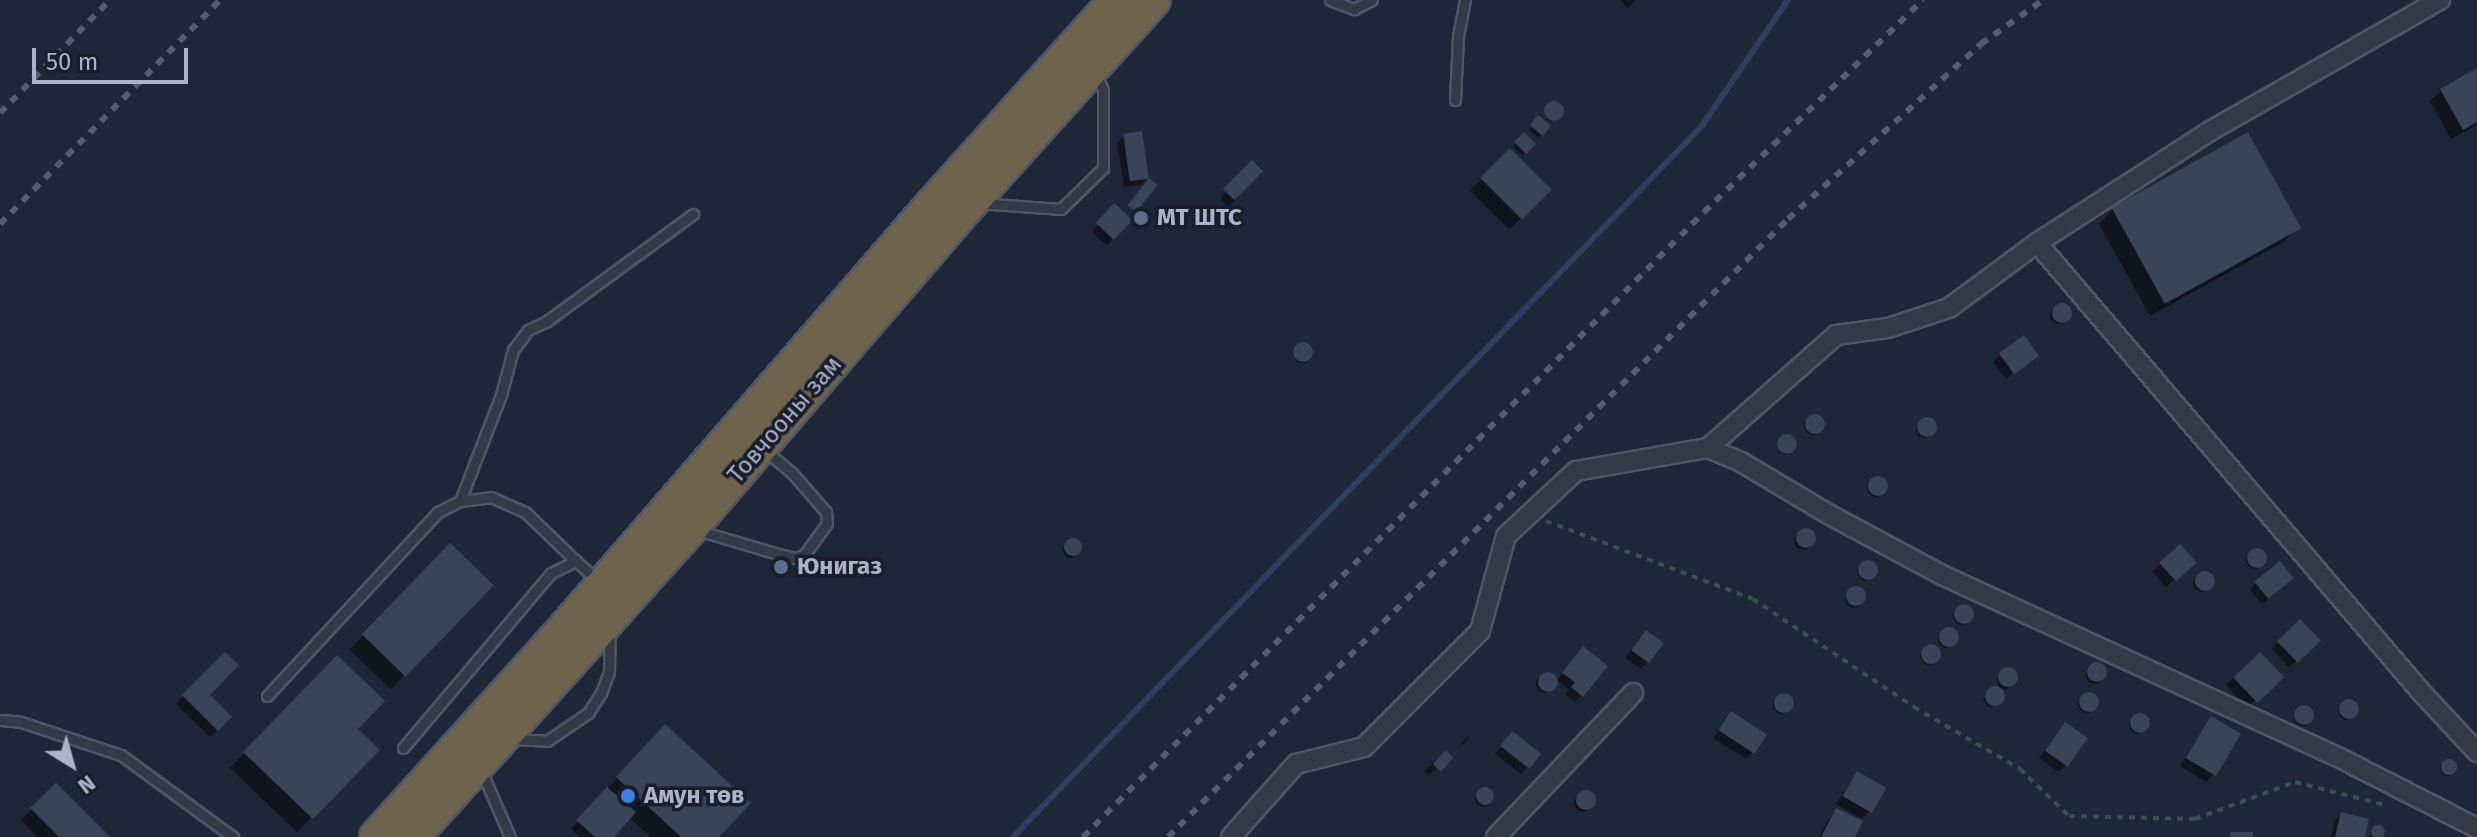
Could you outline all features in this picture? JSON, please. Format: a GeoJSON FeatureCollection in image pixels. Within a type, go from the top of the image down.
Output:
{"type":"FeatureCollection","features":[{"type":"Feature","properties":{"kind":"highway","name":"Товчооны зам"},"geometry":{"type":"LineString","coordinates":[[376,837],[603,584],[934,202],[1116,0]]}},
{"type":"Feature","properties":{"kind":"highway","name":"Товчооны зам"},"geometry":{"type":"LineString","coordinates":[[413,837],[762,448],[971,203],[1154,0]]}},
{"type":"Feature","properties":{"kind":"street"},"geometry":{"type":"LineString","coordinates":[[1231,837],[1296,764],[1364,747],[1480,631],[1506,536],[1576,471],[1708,448],[1836,335],[1888,328],[1949,308],[2037,243],[2210,131],[2440,0]]}},
{"type":"Feature","properties":{"kind":"street"},"geometry":{"type":"LineString","coordinates":[[2037,243],[2422,693],[2477,752]]}},
{"type":"Feature","properties":{"kind":"street"},"geometry":{"type":"LineString","coordinates":[[1708,448],[1741,462],[1830,515],[1942,575],[2336,756],[2477,828]]}},
{"type":"Feature","properties":{"kind":"street"},"geometry":{"type":"LineString","coordinates":[[1496,837],[1633,693]]}},
{"type":"Feature","properties":{"kind":"lane"},"geometry":{"type":"LineString","coordinates":[[1330,0],[1354,9],[1372,0]]}},
{"type":"Feature","properties":{"kind":"lane"},"geometry":{"type":"LineString","coordinates":[[1455,100],[1458,36],[1465,0]]}},
{"type":"Feature","properties":{"kind":"lane"},"geometry":{"type":"LineString","coordinates":[[971,203],[1061,209],[1103,168],[1103,90],[1093,66]]}},
{"type":"Feature","properties":{"kind":"lane"},"geometry":{"type":"LineString","coordinates":[[460,501],[501,395],[513,350],[528,330],[560,312],[693,214]]}},
{"type":"Feature","properties":{"kind":"lane"},"geometry":{"type":"LineString","coordinates":[[691,528],[778,554],[796,558],[804,555],[827,523],[826,512],[792,473],[762,448]]}},
{"type":"Feature","properties":{"kind":"lane"},"geometry":{"type":"LineString","coordinates":[[267,696],[438,512],[460,501],[491,497],[525,512],[603,584]]}},
{"type":"Feature","properties":{"kind":"lane"},"geometry":{"type":"LineString","coordinates":[[403,748],[551,573],[576,561]]}},
{"type":"Feature","properties":{"kind":"lane"},"geometry":{"type":"LineString","coordinates":[[502,738],[547,741],[588,713],[601,693],[609,672],[610,618]]}},
{"type":"Feature","properties":{"kind":"lane"},"geometry":{"type":"LineString","coordinates":[[0,720],[21,722],[121,755],[233,837]]}},
{"type":"Feature","properties":{"kind":"lane"},"geometry":{"type":"LineString","coordinates":[[478,764],[510,837]]}},
{"type":"Feature","properties":{"kind":"path"},"geometry":{"type":"LineString","coordinates":[[1529,515],[1753,599],[1914,707],[2020,769],[2069,816],[2195,819],[2295,782],[2400,809]]}},
{"type":"Feature","properties":{"kind":"building"},"geometry":{"type":"Polygon","coordinates":[[[2477,68],[2477,122],[2463,130],[2440,89],[2477,68]]]}},
{"type":"Feature","properties":{"kind":"building"},"geometry":{"type":"Polygon","coordinates":[[[1554,101],[1561,104],[1564,111],[1561,118],[1554,121],[1547,118],[1544,111],[1547,104],[1554,101]]]}},
{"type":"Feature","properties":{"kind":"building"},"geometry":{"type":"Polygon","coordinates":[[[1538,115],[1551,126],[1543,136],[1530,125],[1538,115]]]}},
{"type":"Feature","properties":{"kind":"building"},"geometry":{"type":"Polygon","coordinates":[[[1142,131],[1149,179],[1130,181],[1123,134],[1142,131]]]}},
{"type":"Feature","properties":{"kind":"building"},"geometry":{"type":"Polygon","coordinates":[[[1524,132],[1536,144],[1526,154],[1514,142],[1524,132]]]}},
{"type":"Feature","properties":{"kind":"building"},"geometry":{"type":"Polygon","coordinates":[[[2248,132],[2301,228],[2165,304],[2112,208],[2248,132]]]}},
{"type":"Feature","properties":{"kind":"building"},"geometry":{"type":"Polygon","coordinates":[[[1510,148],[1552,190],[1522,219],[1480,178],[1510,148]]]}},
{"type":"Feature","properties":{"kind":"building"},"geometry":{"type":"Polygon","coordinates":[[[1252,160],[1263,171],[1234,200],[1223,189],[1252,160]]]}},
{"type":"Feature","properties":{"kind":"building"},"geometry":{"type":"Polygon","coordinates":[[[1149,178],[1158,185],[1136,212],[1127,206],[1149,178]]]}},
{"type":"Feature","properties":{"kind":"building"},"geometry":{"type":"Polygon","coordinates":[[[1114,203],[1132,220],[1114,240],[1096,223],[1114,203]]]}},
{"type":"Feature","properties":{"kind":"building"},"geometry":{"type":"Polygon","coordinates":[[[2062,303],[2069,306],[2072,313],[2069,320],[2062,323],[2055,320],[2052,313],[2055,306],[2062,303]]]}},
{"type":"Feature","properties":{"kind":"building"},"geometry":{"type":"Polygon","coordinates":[[[2024,335],[2039,356],[2014,374],[1999,353],[2024,335]]]}},
{"type":"Feature","properties":{"kind":"building"},"geometry":{"type":"Polygon","coordinates":[[[1303,342],[1310,345],[1313,352],[1310,359],[1303,362],[1296,359],[1293,352],[1296,345],[1303,342]]]}},
{"type":"Feature","properties":{"kind":"building"},"geometry":{"type":"Polygon","coordinates":[[[1815,414],[1822,417],[1825,424],[1822,431],[1815,434],[1808,431],[1805,424],[1808,417],[1815,414]]]}},
{"type":"Feature","properties":{"kind":"building"},"geometry":{"type":"Polygon","coordinates":[[[1927,417],[1934,420],[1937,427],[1934,434],[1927,437],[1920,434],[1917,427],[1920,420],[1927,417]]]}},
{"type":"Feature","properties":{"kind":"building"},"geometry":{"type":"Polygon","coordinates":[[[1787,434],[1794,437],[1797,444],[1794,451],[1787,454],[1780,451],[1777,444],[1780,437],[1787,434]]]}},
{"type":"Feature","properties":{"kind":"building"},"geometry":{"type":"Polygon","coordinates":[[[1878,476],[1885,479],[1888,486],[1885,493],[1878,496],[1871,493],[1868,486],[1871,479],[1878,476]]]}},
{"type":"Feature","properties":{"kind":"building"},"geometry":{"type":"Polygon","coordinates":[[[1802,528],[1810,528],[1816,538],[1810,548],[1802,548],[1796,542],[1796,534],[1802,528]]]}},
{"type":"Feature","properties":{"kind":"building"},"geometry":{"type":"Polygon","coordinates":[[[1069,538],[1077,538],[1082,547],[1080,554],[1069,556],[1064,551],[1064,543],[1069,538]]]}},
{"type":"Feature","properties":{"kind":"building"},"geometry":{"type":"Polygon","coordinates":[[[450,543],[494,585],[406,677],[362,634],[450,543]]]}},
{"type":"Feature","properties":{"kind":"building"},"geometry":{"type":"Polygon","coordinates":[[[2180,544],[2197,563],[2176,581],[2159,563],[2180,544]]]}},
{"type":"Feature","properties":{"kind":"building"},"geometry":{"type":"Polygon","coordinates":[[[2257,548],[2264,551],[2267,558],[2264,565],[2257,568],[2250,565],[2247,558],[2250,551],[2257,548]]]}},
{"type":"Feature","properties":{"kind":"building"},"geometry":{"type":"Polygon","coordinates":[[[1868,560],[1875,563],[1878,570],[1875,577],[1868,580],[1861,577],[1858,570],[1861,563],[1868,560]]]}},
{"type":"Feature","properties":{"kind":"building"},"geometry":{"type":"Polygon","coordinates":[[[2280,561],[2294,578],[2268,599],[2254,582],[2280,561]]]}},
{"type":"Feature","properties":{"kind":"building"},"geometry":{"type":"Polygon","coordinates":[[[2205,571],[2212,574],[2215,581],[2212,588],[2205,591],[2198,588],[2195,581],[2198,574],[2205,571]]]}},
{"type":"Feature","properties":{"kind":"building"},"geometry":{"type":"Polygon","coordinates":[[[1856,586],[1863,589],[1866,596],[1863,603],[1856,606],[1849,603],[1846,596],[1849,589],[1856,586]]]}},
{"type":"Feature","properties":{"kind":"building"},"geometry":{"type":"Polygon","coordinates":[[[1964,604],[1971,607],[1974,614],[1971,621],[1964,624],[1957,621],[1954,614],[1957,607],[1964,604]]]}},
{"type":"Feature","properties":{"kind":"building"},"geometry":{"type":"Polygon","coordinates":[[[2300,619],[2321,641],[2298,663],[2277,641],[2300,619]]]}},
{"type":"Feature","properties":{"kind":"building"},"geometry":{"type":"Polygon","coordinates":[[[1949,627],[1956,630],[1959,637],[1956,644],[1949,647],[1942,644],[1939,637],[1942,630],[1949,627]]]}},
{"type":"Feature","properties":{"kind":"building"},"geometry":{"type":"Polygon","coordinates":[[[1646,630],[1664,643],[1649,663],[1631,650],[1646,630]]]}},
{"type":"Feature","properties":{"kind":"building"},"geometry":{"type":"Polygon","coordinates":[[[1931,644],[1938,647],[1941,654],[1938,661],[1931,664],[1924,661],[1921,654],[1924,647],[1931,644]]]}},
{"type":"Feature","properties":{"kind":"building"},"geometry":{"type":"Polygon","coordinates":[[[1583,646],[1608,666],[1583,697],[1571,687],[1575,682],[1562,673],[1583,646]]]}},
{"type":"Feature","properties":{"kind":"building"},"geometry":{"type":"Polygon","coordinates":[[[225,652],[239,665],[210,695],[232,717],[218,731],[182,695],[225,652]]]}},
{"type":"Feature","properties":{"kind":"building"},"geometry":{"type":"Polygon","coordinates":[[[2260,652],[2284,677],[2258,703],[2233,678],[2260,652]]]}},
{"type":"Feature","properties":{"kind":"building"},"geometry":{"type":"Polygon","coordinates":[[[337,655],[385,701],[358,729],[380,750],[313,819],[243,752],[337,655]]]}},
{"type":"Feature","properties":{"kind":"building"},"geometry":{"type":"Polygon","coordinates":[[[2097,662],[2104,665],[2107,672],[2104,679],[2097,682],[2090,679],[2087,672],[2090,665],[2097,662]]]}},
{"type":"Feature","properties":{"kind":"building"},"geometry":{"type":"Polygon","coordinates":[[[2008,667],[2015,670],[2018,677],[2015,684],[2008,687],[2001,684],[1998,677],[2001,670],[2008,667]]]}},
{"type":"Feature","properties":{"kind":"building"},"geometry":{"type":"Polygon","coordinates":[[[1548,672],[1555,675],[1558,682],[1555,689],[1548,692],[1541,689],[1538,682],[1541,675],[1548,672]]]}},
{"type":"Feature","properties":{"kind":"building"},"geometry":{"type":"Polygon","coordinates":[[[1995,686],[2002,689],[2005,696],[2002,703],[1995,706],[1988,703],[1985,696],[1988,689],[1995,686]]]}},
{"type":"Feature","properties":{"kind":"building"},"geometry":{"type":"Polygon","coordinates":[[[2089,692],[2096,695],[2099,702],[2096,709],[2089,712],[2082,709],[2079,702],[2082,695],[2089,692]]]}},
{"type":"Feature","properties":{"kind":"building"},"geometry":{"type":"Polygon","coordinates":[[[1784,693],[1791,696],[1794,703],[1791,710],[1784,713],[1777,710],[1774,703],[1777,696],[1784,693]]]}},
{"type":"Feature","properties":{"kind":"building"},"geometry":{"type":"Polygon","coordinates":[[[2349,699],[2356,702],[2359,709],[2356,716],[2349,719],[2342,716],[2339,709],[2342,702],[2349,699]]]}},
{"type":"Feature","properties":{"kind":"building"},"geometry":{"type":"Polygon","coordinates":[[[2304,705],[2311,708],[2314,715],[2311,722],[2304,725],[2297,722],[2294,715],[2297,708],[2304,705]]]}},
{"type":"Feature","properties":{"kind":"building"},"geometry":{"type":"Polygon","coordinates":[[[1731,711],[1767,734],[1755,754],[1718,730],[1731,711]]]}},
{"type":"Feature","properties":{"kind":"building"},"geometry":{"type":"Polygon","coordinates":[[[2140,713],[2147,716],[2150,723],[2147,730],[2140,733],[2133,730],[2130,723],[2133,716],[2140,713]]]}},
{"type":"Feature","properties":{"kind":"building"},"geometry":{"type":"Polygon","coordinates":[[[2211,716],[2241,734],[2216,776],[2186,758],[2211,716]]]}},
{"type":"Feature","properties":{"kind":"building"},"geometry":{"type":"Polygon","coordinates":[[[2065,722],[2088,738],[2068,767],[2045,751],[2065,722]]]}},
{"type":"Feature","properties":{"kind":"building"},"geometry":{"type":"Polygon","coordinates":[[[665,724],[751,803],[719,837],[681,837],[616,777],[665,724]]]}},
{"type":"Feature","properties":{"kind":"building"},"geometry":{"type":"Polygon","coordinates":[[[1512,731],[1541,754],[1529,769],[1500,746],[1512,731]]]}},
{"type":"Feature","properties":{"kind":"building"},"geometry":{"type":"Polygon","coordinates":[[[1446,750],[1453,758],[1441,772],[1433,764],[1446,750]]]}},
{"type":"Feature","properties":{"kind":"building"},"geometry":{"type":"Polygon","coordinates":[[[2449,759],[2455,761],[2455,773],[2449,775],[2443,773],[2441,767],[2443,761],[2449,759]]]}},
{"type":"Feature","properties":{"kind":"building"},"geometry":{"type":"Polygon","coordinates":[[[1857,771],[1886,788],[1872,813],[1842,796],[1857,771]]]}},
{"type":"Feature","properties":{"kind":"building"},"geometry":{"type":"Polygon","coordinates":[[[56,783],[110,837],[59,837],[30,808],[56,783]]]}},
{"type":"Feature","properties":{"kind":"building"},"geometry":{"type":"Polygon","coordinates":[[[607,787],[636,812],[614,837],[595,837],[576,820],[607,787]]]}},
{"type":"Feature","properties":{"kind":"building"},"geometry":{"type":"Polygon","coordinates":[[[1481,787],[1489,787],[1494,796],[1492,803],[1481,805],[1476,800],[1476,792],[1481,787]]]}},
{"type":"Feature","properties":{"kind":"building"},"geometry":{"type":"Polygon","coordinates":[[[1586,790],[1593,793],[1596,800],[1593,807],[1586,810],[1579,807],[1576,800],[1579,793],[1586,790]]]}},
{"type":"Feature","properties":{"kind":"building"},"geometry":{"type":"Polygon","coordinates":[[[1836,808],[1863,821],[1855,837],[1821,837],[1836,808]]]}},
{"type":"Feature","properties":{"kind":"building"},"geometry":{"type":"Polygon","coordinates":[[[2341,812],[2369,819],[2365,837],[2335,837],[2341,812]]]}},
{"type":"Feature","properties":{"kind":"building"},"geometry":{"type":"Polygon","coordinates":[[[2378,825],[2385,832],[2378,839],[2371,832],[2378,825]]]}},
{"type":"Feature","properties":{"kind":"building"},"geometry":{"type":"Polygon","coordinates":[[[2230,832],[2253,832],[2253,837],[2230,837],[2230,832]]]}},
{"type":"Feature","properties":{"kind":"waterway"},"geometry":{"type":"LineString","coordinates":[[1013,837],[1701,127],[1788,0]]}},
{"type":"Feature","properties":{"kind":"railway"},"geometry":{"type":"LineString","coordinates":[[0,113],[110,0]]}},
{"type":"Feature","properties":{"kind":"railway"},"geometry":{"type":"LineString","coordinates":[[0,224],[220,0]]}},
{"type":"Feature","properties":{"kind":"railway"},"geometry":{"type":"LineString","coordinates":[[1083,837],[1704,212],[1923,0]]}},
{"type":"Feature","properties":{"kind":"railway"},"geometry":{"type":"LineString","coordinates":[[1168,837],[1788,219],[1981,44],[2043,0]]}},
{"type":"Feature","properties":{"kind":"place","name":"MT ШТС"},"geometry":{"type":"Point","coordinates":[1141,218]}},
{"type":"Feature","properties":{"kind":"place","name":"Юнигаз"},"geometry":{"type":"Point","coordinates":[781,567]}},
{"type":"Feature","properties":{"kind":"place","name":"Амун төв"},"geometry":{"type":"Point","coordinates":[628,796]}}]}
